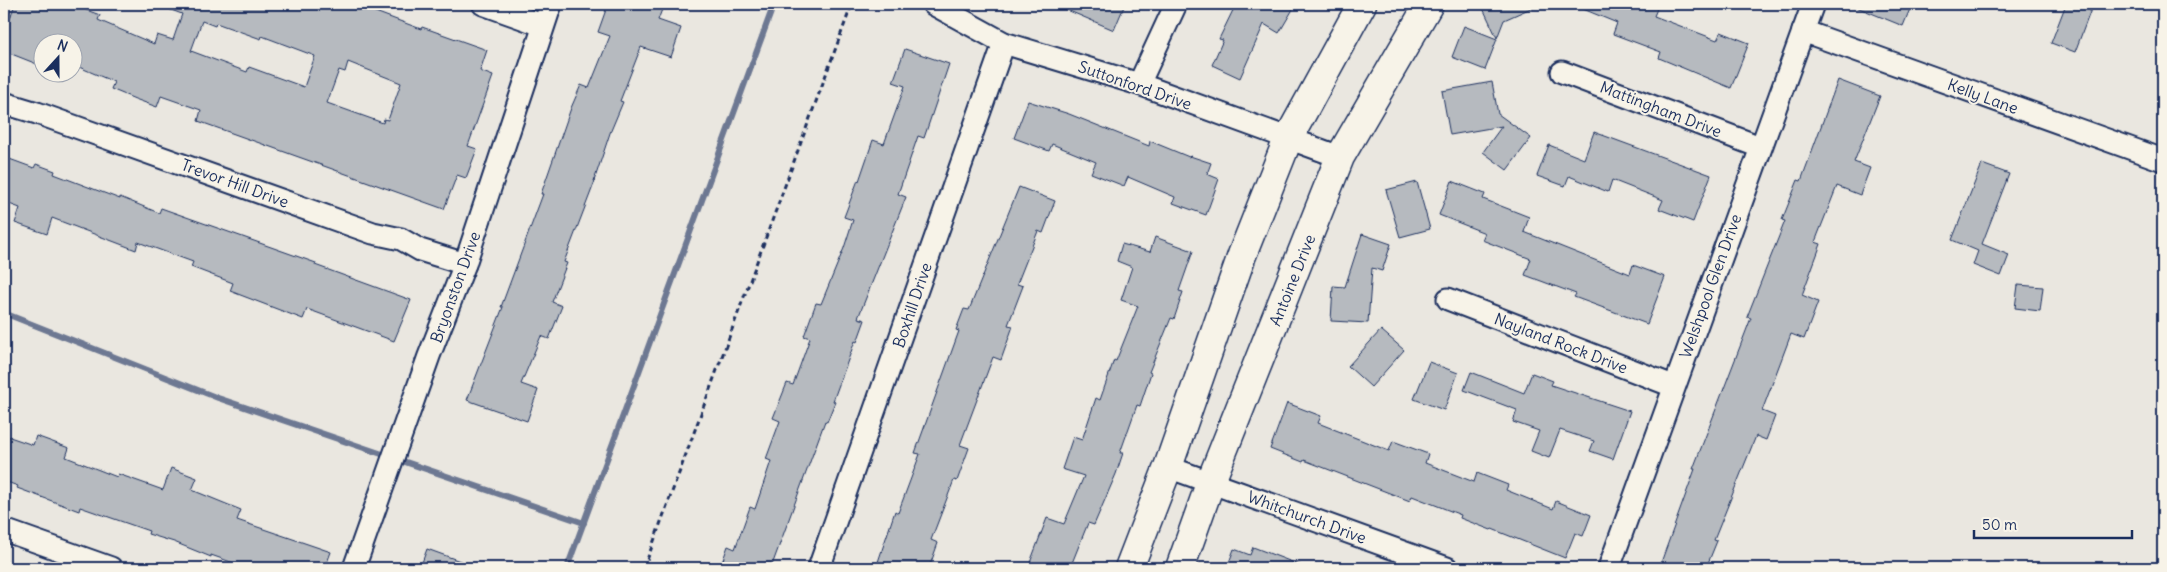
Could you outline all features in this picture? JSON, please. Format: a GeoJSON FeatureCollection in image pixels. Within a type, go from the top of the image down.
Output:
{"type":"FeatureCollection","features":[{"type":"Feature","properties":{"kind":"main road"},"geometry":{"type":"LineString","coordinates":[[1130,568],[1168,467],[1242,255],[1288,140],[1362,4]]}},
{"type":"Feature","properties":{"kind":"main road","name":"Antoine Drive"},"geometry":{"type":"LineString","coordinates":[[1180,568],[1212,481],[1340,157],[1429,4]]}},
{"type":"Feature","properties":{"kind":"street"},"geometry":{"type":"LineString","coordinates":[[483,4],[542,25]]}},
{"type":"Feature","properties":{"kind":"street","name":"Bryonston Drive"},"geometry":{"type":"LineString","coordinates":[[354,568],[402,438],[429,356],[465,264],[542,25],[551,4]]}},
{"type":"Feature","properties":{"kind":"street","name":"Suttonford Drive"},"geometry":{"type":"LineString","coordinates":[[933,4],[1004,43],[1139,84],[1288,140],[1340,157]]}},
{"type":"Feature","properties":{"kind":"street"},"geometry":{"type":"LineString","coordinates":[[1139,84],[1176,4]]}},
{"type":"Feature","properties":{"kind":"street","name":"Welshpool Glen Drive"},"geometry":{"type":"LineString","coordinates":[[1609,568],[1673,386],[1813,4]]}},
{"type":"Feature","properties":{"kind":"street","name":"Kelly Lane"},"geometry":{"type":"LineString","coordinates":[[1803,31],[2163,160]]}},
{"type":"Feature","properties":{"kind":"street","name":"Boxhill Drive"},"geometry":{"type":"LineString","coordinates":[[819,568],[1004,43]]}},
{"type":"Feature","properties":{"kind":"street","name":"Mattingham Drive"},"geometry":{"type":"LineString","coordinates":[[1562,72],[1760,147]]}},
{"type":"Feature","properties":{"kind":"street","name":"Trevor Hill Drive"},"geometry":{"type":"LineString","coordinates":[[4,103],[46,116],[373,233],[401,239],[420,250],[465,264]]}},
{"type":"Feature","properties":{"kind":"street","name":"Nayland Rock Drive"},"geometry":{"type":"LineString","coordinates":[[1448,299],[1673,386]]}},
{"type":"Feature","properties":{"kind":"street","name":"Whitchurch Drive"},"geometry":{"type":"LineString","coordinates":[[1168,467],[1212,481],[1447,568]]}},
{"type":"Feature","properties":{"kind":"street"},"geometry":{"type":"LineString","coordinates":[[4,530],[111,568]]}},
{"type":"Feature","properties":{"kind":"path"},"geometry":{"type":"LineString","coordinates":[[644,568],[852,4]]}},
{"type":"Feature","properties":{"kind":"building"},"geometry":{"type":"Polygon","coordinates":[[[15,4],[70,4],[100,15],[98,20],[154,44],[157,35],[173,40],[182,14],[160,6],[160,4],[354,4],[421,29],[422,27],[487,50],[480,71],[493,76],[468,146],[477,149],[466,178],[457,175],[444,209],[198,121],[201,110],[161,96],[157,107],[111,89],[114,82],[82,68],[82,32],[32,32],[32,62],[4,51],[4,35],[15,4]],[[202,21],[191,51],[247,72],[249,67],[304,87],[315,56],[262,36],[261,39],[216,23],[215,26],[202,21]],[[348,62],[345,72],[339,70],[327,103],[383,123],[384,119],[388,120],[401,83],[348,62]]]}},
{"type":"Feature","properties":{"kind":"building"},"geometry":{"type":"Polygon","coordinates":[[[608,4],[664,4],[658,20],[681,28],[671,57],[641,47],[620,101],[623,102],[610,133],[595,181],[564,262],[567,263],[552,302],[562,306],[549,339],[541,336],[521,384],[538,390],[527,421],[467,400],[503,307],[501,307],[543,194],[541,194],[571,108],[581,85],[589,88],[610,36],[598,32],[608,4]]]}},
{"type":"Feature","properties":{"kind":"building"},"geometry":{"type":"Polygon","coordinates":[[[1053,4],[1125,4],[1114,30],[1053,4]]]}},
{"type":"Feature","properties":{"kind":"building"},"geometry":{"type":"Polygon","coordinates":[[[1236,4],[1296,4],[1279,33],[1264,24],[1240,78],[1212,65],[1223,40],[1219,39],[1236,4]]]}},
{"type":"Feature","properties":{"kind":"building"},"geometry":{"type":"Polygon","coordinates":[[[1481,4],[1540,4],[1504,20],[1497,38],[1481,4]]]}},
{"type":"Feature","properties":{"kind":"building"},"geometry":{"type":"Polygon","coordinates":[[[1571,4],[1659,4],[1654,16],[1717,40],[1721,32],[1749,43],[1731,88],[1659,58],[1661,52],[1613,34],[1617,23],[1571,4]]]}},
{"type":"Feature","properties":{"kind":"building"},"geometry":{"type":"Polygon","coordinates":[[[1849,4],[1912,4],[1903,26],[1849,4]]]}},
{"type":"Feature","properties":{"kind":"building"},"geometry":{"type":"Polygon","coordinates":[[[2066,4],[2093,4],[2075,52],[2051,43],[2066,4]]]}},
{"type":"Feature","properties":{"kind":"building"},"geometry":{"type":"Polygon","coordinates":[[[1464,26],[1497,39],[1485,70],[1452,57],[1464,26]]]}},
{"type":"Feature","properties":{"kind":"building"},"geometry":{"type":"Polygon","coordinates":[[[905,49],[949,64],[924,138],[918,136],[898,194],[906,197],[858,318],[865,320],[857,342],[855,341],[833,401],[835,402],[827,422],[825,421],[771,568],[720,568],[728,546],[735,549],[750,507],[755,509],[771,461],[766,459],[780,421],[773,418],[787,383],[793,385],[810,338],[804,336],[816,303],[821,304],[844,248],[853,220],[844,217],[873,140],[884,144],[905,86],[893,82],[905,49]]]}},
{"type":"Feature","properties":{"kind":"building"},"geometry":{"type":"Polygon","coordinates":[[[1838,80],[1880,96],[1854,162],[1870,168],[1860,195],[1837,186],[1815,242],[1821,244],[1802,295],[1818,302],[1804,339],[1791,334],[1762,411],[1775,416],[1766,440],[1756,436],[1714,540],[1717,541],[1706,568],[1659,568],[1695,469],[1693,469],[1751,318],[1747,317],[1785,221],[1782,220],[1798,180],[1801,181],[1838,80]]]}},
{"type":"Feature","properties":{"kind":"building"},"geometry":{"type":"Polygon","coordinates":[[[1492,82],[1498,114],[1531,138],[1507,170],[1483,152],[1502,126],[1450,135],[1442,91],[1492,82]]]}},
{"type":"Feature","properties":{"kind":"building"},"geometry":{"type":"Polygon","coordinates":[[[1028,101],[1069,114],[1149,146],[1150,141],[1189,157],[1211,163],[1207,174],[1219,179],[1206,215],[1173,203],[1175,197],[1128,177],[1124,186],[1091,173],[1096,162],[1052,144],[1049,151],[1014,138],[1028,101]]]}},
{"type":"Feature","properties":{"kind":"building"},"geometry":{"type":"Polygon","coordinates":[[[1594,132],[1711,175],[1693,222],[1659,209],[1663,200],[1612,180],[1608,192],[1569,176],[1565,186],[1537,176],[1549,145],[1584,159],[1594,132]]]}},
{"type":"Feature","properties":{"kind":"building"},"geometry":{"type":"Polygon","coordinates":[[[4,157],[34,168],[36,164],[55,171],[54,174],[120,199],[120,197],[159,213],[161,208],[316,263],[315,265],[411,300],[394,341],[307,309],[303,319],[230,291],[233,283],[191,267],[193,262],[138,242],[136,250],[52,218],[47,234],[15,223],[20,208],[4,202],[4,157]]]}},
{"type":"Feature","properties":{"kind":"building"},"geometry":{"type":"Polygon","coordinates":[[[1982,164],[2009,174],[1982,244],[2009,255],[2001,276],[1973,265],[1978,251],[1952,240],[1982,164]]]}},
{"type":"Feature","properties":{"kind":"building"},"geometry":{"type":"Polygon","coordinates":[[[1452,181],[1485,194],[1483,199],[1529,217],[1524,232],[1630,274],[1633,265],[1665,277],[1647,324],[1574,297],[1576,294],[1525,275],[1531,259],[1482,240],[1485,233],[1439,215],[1452,181]]]}},
{"type":"Feature","properties":{"kind":"building"},"geometry":{"type":"Polygon","coordinates":[[[1417,182],[1430,229],[1400,237],[1386,190],[1417,182]]]}},
{"type":"Feature","properties":{"kind":"building"},"geometry":{"type":"Polygon","coordinates":[[[1019,187],[1055,201],[1043,233],[1038,231],[1017,284],[1023,286],[1008,325],[1013,326],[1001,360],[993,357],[960,445],[969,448],[957,481],[954,480],[931,540],[938,543],[929,568],[876,568],[895,511],[898,513],[920,454],[915,453],[959,331],[956,330],[964,309],[969,310],[1019,187]]]}},
{"type":"Feature","properties":{"kind":"building"},"geometry":{"type":"Polygon","coordinates":[[[1362,234],[1391,244],[1382,271],[1372,268],[1368,323],[1331,321],[1333,286],[1345,287],[1362,234]]]}},
{"type":"Feature","properties":{"kind":"building"},"geometry":{"type":"Polygon","coordinates":[[[1155,237],[1193,251],[1179,291],[1183,292],[1174,319],[1171,318],[1149,372],[1151,373],[1140,406],[1137,405],[1120,453],[1123,453],[1116,474],[1094,525],[1088,523],[1070,568],[1028,568],[1047,518],[1064,524],[1084,476],[1062,469],[1073,437],[1082,440],[1096,398],[1100,400],[1114,360],[1116,361],[1138,306],[1121,300],[1132,267],[1117,261],[1122,244],[1150,252],[1155,237]]]}},
{"type":"Feature","properties":{"kind":"building"},"geometry":{"type":"Polygon","coordinates":[[[2018,285],[2043,287],[2040,311],[2015,308],[2018,285]]]}},
{"type":"Feature","properties":{"kind":"building"},"geometry":{"type":"Polygon","coordinates":[[[1381,330],[1404,350],[1371,387],[1348,366],[1381,330]]]}},
{"type":"Feature","properties":{"kind":"building"},"geometry":{"type":"Polygon","coordinates":[[[1429,362],[1458,373],[1444,410],[1414,399],[1429,362]]]}},
{"type":"Feature","properties":{"kind":"building"},"geometry":{"type":"Polygon","coordinates":[[[1471,372],[1524,393],[1532,373],[1553,381],[1551,385],[1630,411],[1613,459],[1590,451],[1594,441],[1560,430],[1549,458],[1531,451],[1539,431],[1513,422],[1517,410],[1464,390],[1471,372]]]}},
{"type":"Feature","properties":{"kind":"building"},"geometry":{"type":"Polygon","coordinates":[[[1287,403],[1321,416],[1318,423],[1389,451],[1393,441],[1428,454],[1425,463],[1474,482],[1477,473],[1508,485],[1506,490],[1553,509],[1556,501],[1591,515],[1583,536],[1575,533],[1565,558],[1460,518],[1461,515],[1412,496],[1410,501],[1304,460],[1303,462],[1270,449],[1287,403]]]}},
{"type":"Feature","properties":{"kind":"building"},"geometry":{"type":"Polygon","coordinates":[[[4,435],[33,445],[36,436],[69,448],[66,457],[117,477],[118,474],[163,490],[171,468],[197,478],[192,490],[241,510],[237,520],[331,552],[325,568],[248,568],[211,555],[211,557],[148,534],[149,531],[80,507],[79,511],[17,488],[18,486],[4,481],[4,435]]]}},
{"type":"Feature","properties":{"kind":"building"},"geometry":{"type":"Polygon","coordinates":[[[1253,547],[1305,568],[1227,568],[1234,549],[1250,555],[1253,547]]]}},
{"type":"Feature","properties":{"kind":"building"},"geometry":{"type":"Polygon","coordinates":[[[427,549],[474,566],[474,568],[420,568],[427,549]]]}},
{"type":"Feature","properties":{"kind":"waterway"},"geometry":{"type":"LineString","coordinates":[[567,568],[774,4]]}},
{"type":"Feature","properties":{"kind":"waterway"},"geometry":{"type":"LineString","coordinates":[[4,313],[218,398],[584,523]]}}]}
